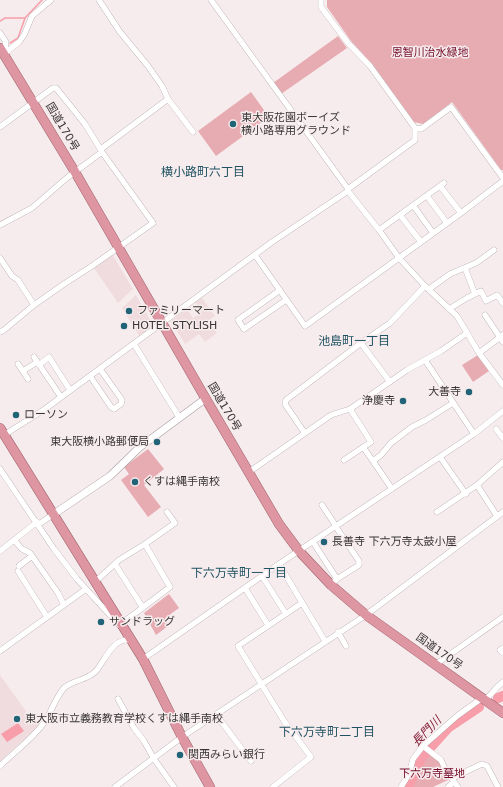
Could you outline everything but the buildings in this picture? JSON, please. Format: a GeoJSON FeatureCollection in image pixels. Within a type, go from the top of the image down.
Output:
{"type":"FeatureCollection","features":[{"type":"Feature","properties":{"kind":"highway","name":"国道170号"},"geometry":{"type":"LineString","coordinates":[[1,53],[33,102],[75,172],[205,399],[279,524],[300,551],[334,582],[366,615],[503,713]]}},
{"type":"Feature","properties":{"kind":"highway"},"geometry":{"type":"LineString","coordinates":[[2,436],[54,514],[143,659],[182,737],[210,787]]}},
{"type":"Feature","properties":{"kind":"street"},"geometry":{"type":"LineString","coordinates":[[1,53],[19,42],[24,35],[32,16],[51,0]]}},
{"type":"Feature","properties":{"kind":"street"},"geometry":{"type":"LineString","coordinates":[[99,0],[120,32],[153,73],[162,86],[168,99],[193,132]]}},
{"type":"Feature","properties":{"kind":"street"},"geometry":{"type":"LineString","coordinates":[[211,0],[399,258],[427,288],[457,316],[479,353],[503,385]]}},
{"type":"Feature","properties":{"kind":"street"},"geometry":{"type":"LineString","coordinates":[[2,436],[61,397],[272,242],[348,190],[416,140],[415,128],[370,66],[348,43],[321,7],[321,0]]}},
{"type":"Feature","properties":{"kind":"street"},"geometry":{"type":"LineString","coordinates":[[0,32],[6,42],[1,53]]}},
{"type":"Feature","properties":{"kind":"street"},"geometry":{"type":"LineString","coordinates":[[0,126],[53,88],[56,88],[85,124],[102,151],[153,223],[34,305],[15,322],[0,332]]}},
{"type":"Feature","properties":{"kind":"street"},"geometry":{"type":"LineString","coordinates":[[0,225],[32,208],[168,99]]}},
{"type":"Feature","properties":{"kind":"street"},"geometry":{"type":"LineString","coordinates":[[255,255],[305,326],[461,213],[503,179],[451,107],[421,129],[415,128]]}},
{"type":"Feature","properties":{"kind":"street"},"geometry":{"type":"LineString","coordinates":[[379,230],[442,184],[461,213]]}},
{"type":"Feature","properties":{"kind":"street"},"geometry":{"type":"LineString","coordinates":[[427,196],[447,223]]}},
{"type":"Feature","properties":{"kind":"street"},"geometry":{"type":"LineString","coordinates":[[413,206],[433,233]]}},
{"type":"Feature","properties":{"kind":"street"},"geometry":{"type":"LineString","coordinates":[[400,215],[421,242]]}},
{"type":"Feature","properties":{"kind":"street"},"geometry":{"type":"LineString","coordinates":[[304,432],[285,404],[286,400],[390,323],[427,288],[447,276],[476,263],[494,250]]}},
{"type":"Feature","properties":{"kind":"street"},"geometry":{"type":"LineString","coordinates":[[0,258],[12,276],[18,280],[34,305]]}},
{"type":"Feature","properties":{"kind":"street"},"geometry":{"type":"LineString","coordinates":[[465,268],[475,294]]}},
{"type":"Feature","properties":{"kind":"street"},"geometry":{"type":"LineString","coordinates":[[280,290],[238,320],[244,329],[286,300]]}},
{"type":"Feature","properties":{"kind":"street"},"geometry":{"type":"LineString","coordinates":[[449,309],[481,291],[486,301],[497,295],[503,303]]}},
{"type":"Feature","properties":{"kind":"street"},"geometry":{"type":"LineString","coordinates":[[479,353],[502,338],[486,315]]}},
{"type":"Feature","properties":{"kind":"street"},"geometry":{"type":"LineString","coordinates":[[249,472],[304,432],[331,415],[350,410],[390,382],[467,333]]}},
{"type":"Feature","properties":{"kind":"street"},"geometry":{"type":"LineString","coordinates":[[361,343],[390,382]]}},
{"type":"Feature","properties":{"kind":"street"},"geometry":{"type":"LineString","coordinates":[[134,344],[179,417]]}},
{"type":"Feature","properties":{"kind":"street"},"geometry":{"type":"LineString","coordinates":[[23,372],[37,361],[49,358],[70,390]]}},
{"type":"Feature","properties":{"kind":"street"},"geometry":{"type":"LineString","coordinates":[[425,360],[474,434]]}},
{"type":"Feature","properties":{"kind":"street"},"geometry":{"type":"LineString","coordinates":[[37,361],[61,397]]}},
{"type":"Feature","properties":{"kind":"street"},"geometry":{"type":"LineString","coordinates":[[18,364],[28,379]]}},
{"type":"Feature","properties":{"kind":"street"},"geometry":{"type":"LineString","coordinates":[[90,376],[111,407],[114,409],[121,404],[122,400],[100,369]]}},
{"type":"Feature","properties":{"kind":"street"},"geometry":{"type":"LineString","coordinates":[[0,551],[38,523],[54,514],[110,476],[140,447],[205,399]]}},
{"type":"Feature","properties":{"kind":"street"},"geometry":{"type":"LineString","coordinates":[[373,461],[381,455],[391,443],[412,427],[453,403]]}},
{"type":"Feature","properties":{"kind":"street"},"geometry":{"type":"LineString","coordinates":[[344,460],[371,442],[350,410]]}},
{"type":"Feature","properties":{"kind":"street"},"geometry":{"type":"LineString","coordinates":[[143,659],[279,564],[474,434],[503,411]]}},
{"type":"Feature","properties":{"kind":"street"},"geometry":{"type":"LineString","coordinates":[[496,429],[503,438]]}},
{"type":"Feature","properties":{"kind":"street"},"geometry":{"type":"LineString","coordinates":[[363,448],[392,489]]}},
{"type":"Feature","properties":{"kind":"street"},"geometry":{"type":"LineString","coordinates":[[440,457],[466,494]]}},
{"type":"Feature","properties":{"kind":"street"},"geometry":{"type":"LineString","coordinates":[[437,512],[477,486],[503,462]]}},
{"type":"Feature","properties":{"kind":"street"},"geometry":{"type":"LineString","coordinates":[[0,469],[38,523],[54,549],[86,590],[123,627],[142,608],[170,587],[145,544]]}},
{"type":"Feature","properties":{"kind":"street"},"geometry":{"type":"LineString","coordinates":[[477,486],[497,516]]}},
{"type":"Feature","properties":{"kind":"street"},"geometry":{"type":"LineString","coordinates":[[313,542],[334,582],[359,565],[358,561],[322,505]]}},
{"type":"Feature","properties":{"kind":"street"},"geometry":{"type":"LineString","coordinates":[[95,582],[119,560],[176,523],[167,512]]}},
{"type":"Feature","properties":{"kind":"street"},"geometry":{"type":"LineString","coordinates":[[115,787],[182,737],[217,716],[260,684],[366,615],[503,512]]}},
{"type":"Feature","properties":{"kind":"street"},"geometry":{"type":"LineString","coordinates":[[14,540],[22,549],[30,553],[64,604]]}},
{"type":"Feature","properties":{"kind":"street"},"geometry":{"type":"LineString","coordinates":[[32,556],[18,568],[47,617]]}},
{"type":"Feature","properties":{"kind":"street"},"geometry":{"type":"LineString","coordinates":[[114,564],[142,608]]}},
{"type":"Feature","properties":{"kind":"street"},"geometry":{"type":"LineString","coordinates":[[279,564],[325,641]]}},
{"type":"Feature","properties":{"kind":"street"},"geometry":{"type":"LineString","coordinates":[[262,576],[286,614]]}},
{"type":"Feature","properties":{"kind":"street"},"geometry":{"type":"LineString","coordinates":[[245,588],[268,625]]}},
{"type":"Feature","properties":{"kind":"street"},"geometry":{"type":"LineString","coordinates":[[0,651],[64,604],[86,590]]}},
{"type":"Feature","properties":{"kind":"street"},"geometry":{"type":"LineString","coordinates":[[274,787],[311,757],[284,721],[238,646],[302,602]]}},
{"type":"Feature","properties":{"kind":"street"},"geometry":{"type":"LineString","coordinates":[[435,665],[503,617]]}},
{"type":"Feature","properties":{"kind":"street"},"geometry":{"type":"LineString","coordinates":[[338,632],[346,646]]}},
{"type":"Feature","properties":{"kind":"street"},"geometry":{"type":"LineString","coordinates":[[0,766],[36,733],[46,720],[63,689],[95,672],[103,662],[108,652],[118,644],[126,640],[131,640]]}},
{"type":"Feature","properties":{"kind":"street"},"geometry":{"type":"LineString","coordinates":[[503,648],[500,650],[503,653]]}},
{"type":"Feature","properties":{"kind":"street"},"geometry":{"type":"LineString","coordinates":[[494,693],[498,686],[503,682]]}},
{"type":"Feature","properties":{"kind":"street"},"geometry":{"type":"LineString","coordinates":[[401,787],[409,774],[413,759],[423,746],[457,716],[494,693],[503,690]]}},
{"type":"Feature","properties":{"kind":"street"},"geometry":{"type":"LineString","coordinates":[[118,699],[128,720],[144,741],[154,759],[174,787]]}},
{"type":"Feature","properties":{"kind":"street"},"geometry":{"type":"LineString","coordinates":[[217,716],[251,761]]}},
{"type":"Feature","properties":{"kind":"street"},"geometry":{"type":"LineString","coordinates":[[423,746],[441,760],[445,770],[455,782]]}},
{"type":"Feature","properties":{"kind":"street"},"geometry":{"type":"LineString","coordinates":[[448,787],[482,764],[487,766],[498,787]]}},
{"type":"Feature","properties":{"kind":"shaded area"},"geometry":{"type":"Polygon","coordinates":[[[112,254],[133,289],[118,303],[94,268],[112,254]]]}},
{"type":"Feature","properties":{"kind":"shaded area"},"geometry":{"type":"Polygon","coordinates":[[[136,295],[154,327],[140,337],[122,308],[136,295]]]}},
{"type":"Feature","properties":{"kind":"shaded area"},"geometry":{"type":"Polygon","coordinates":[[[202,298],[215,316],[208,321],[217,333],[205,342],[199,334],[185,344],[171,321],[187,309],[193,318],[202,312],[195,302],[202,298]]]}},
{"type":"Feature","properties":{"kind":"shaded area","name":"東大阪市立義務教育学校くすは縄手南校"},"geometry":{"type":"Polygon","coordinates":[[[0,675],[28,714],[40,725],[0,761],[0,675]]]}},
{"type":"Feature","properties":{"kind":"shaded area"},"geometry":{"type":"Polygon","coordinates":[[[18,723],[24,731],[7,742],[1,734],[18,723]]]}},
{"type":"Feature","properties":{"kind":"green space","name":"恩智川治水緑地"},"geometry":{"type":"Polygon","coordinates":[[[327,0],[503,0],[503,170],[501,170],[452,102],[423,124],[414,122],[373,65],[351,41],[327,7],[327,0]]]}},
{"type":"Feature","properties":{"kind":"green space"},"geometry":{"type":"Polygon","coordinates":[[[338,36],[347,48],[281,94],[273,83],[338,36]]]}},
{"type":"Feature","properties":{"kind":"green space","name":"東大阪花園ボーイズ 横小路専用グラウンド"},"geometry":{"type":"Polygon","coordinates":[[[251,92],[269,117],[216,156],[198,131],[251,92]]]}},
{"type":"Feature","properties":{"kind":"green space"},"geometry":{"type":"Polygon","coordinates":[[[478,355],[489,371],[473,382],[462,365],[478,355]]]}},
{"type":"Feature","properties":{"kind":"green space","name":"くすは縄手南校"},"geometry":{"type":"Polygon","coordinates":[[[148,449],[164,469],[144,485],[161,507],[148,517],[121,480],[129,474],[124,467],[148,449]]]}},
{"type":"Feature","properties":{"kind":"green space"},"geometry":{"type":"Polygon","coordinates":[[[169,594],[179,608],[165,618],[168,626],[156,635],[144,613],[169,594]]]}},
{"type":"Feature","properties":{"kind":"green space","name":"下六万寺墓地"},"geometry":{"type":"Polygon","coordinates":[[[428,752],[438,760],[450,779],[433,787],[413,787],[425,756],[428,752]]]}},
{"type":"Feature","properties":{"kind":"waterway"},"geometry":{"type":"LineString","coordinates":[[10,43],[18,38],[25,18],[42,0]]}},
{"type":"Feature","properties":{"kind":"waterway"},"geometry":{"type":"LineString","coordinates":[[0,21],[5,18],[25,18]]}},
{"type":"Feature","properties":{"kind":"waterway","name":"長門川"},"geometry":{"type":"LineString","coordinates":[[498,698],[503,696]]}},
{"type":"Feature","properties":{"kind":"waterway","name":"長門川"},"geometry":{"type":"LineString","coordinates":[[408,787],[421,758],[449,727],[479,707]]}},
{"type":"Feature","properties":{"kind":"place","name":"東大阪花園ボーイズ 横小路専用グラウンド"},"geometry":{"type":"Point","coordinates":[233,124]}},
{"type":"Feature","properties":{"kind":"place","name":"ファミリーマート"},"geometry":{"type":"Point","coordinates":[129,311]}},
{"type":"Feature","properties":{"kind":"place","name":"HOTEL STYLISH"},"geometry":{"type":"Point","coordinates":[124,326]}},
{"type":"Feature","properties":{"kind":"place","name":"大善寺"},"geometry":{"type":"Point","coordinates":[469,392]}},
{"type":"Feature","properties":{"kind":"place","name":"浄慶寺"},"geometry":{"type":"Point","coordinates":[403,401]}},
{"type":"Feature","properties":{"kind":"place","name":"ローソン"},"geometry":{"type":"Point","coordinates":[16,415]}},
{"type":"Feature","properties":{"kind":"place","name":"東大阪横小路郵便局"},"geometry":{"type":"Point","coordinates":[157,442]}},
{"type":"Feature","properties":{"kind":"place","name":"くすは縄手南校"},"geometry":{"type":"Point","coordinates":[135,482]}},
{"type":"Feature","properties":{"kind":"place","name":"長善寺 下六万寺太鼓小屋"},"geometry":{"type":"Point","coordinates":[324,542]}},
{"type":"Feature","properties":{"kind":"place","name":"サンドラッグ"},"geometry":{"type":"Point","coordinates":[101,622]}},
{"type":"Feature","properties":{"kind":"place","name":"東大阪市立義務教育学校くすは縄手南校"},"geometry":{"type":"Point","coordinates":[17,719]}},
{"type":"Feature","properties":{"kind":"place","name":"関西みらい銀行"},"geometry":{"type":"Point","coordinates":[180,755]}},
{"type":"Feature","properties":{"kind":"district","name":"横小路町六丁目"},"geometry":{"type":"Point","coordinates":[203,173]}},
{"type":"Feature","properties":{"kind":"district","name":"池島町一丁目"},"geometry":{"type":"Point","coordinates":[354,342]}},
{"type":"Feature","properties":{"kind":"district","name":"下六万寺町一丁目"},"geometry":{"type":"Point","coordinates":[239,574]}},
{"type":"Feature","properties":{"kind":"district","name":"下六万寺町二丁目"},"geometry":{"type":"Point","coordinates":[327,733]}}]}
